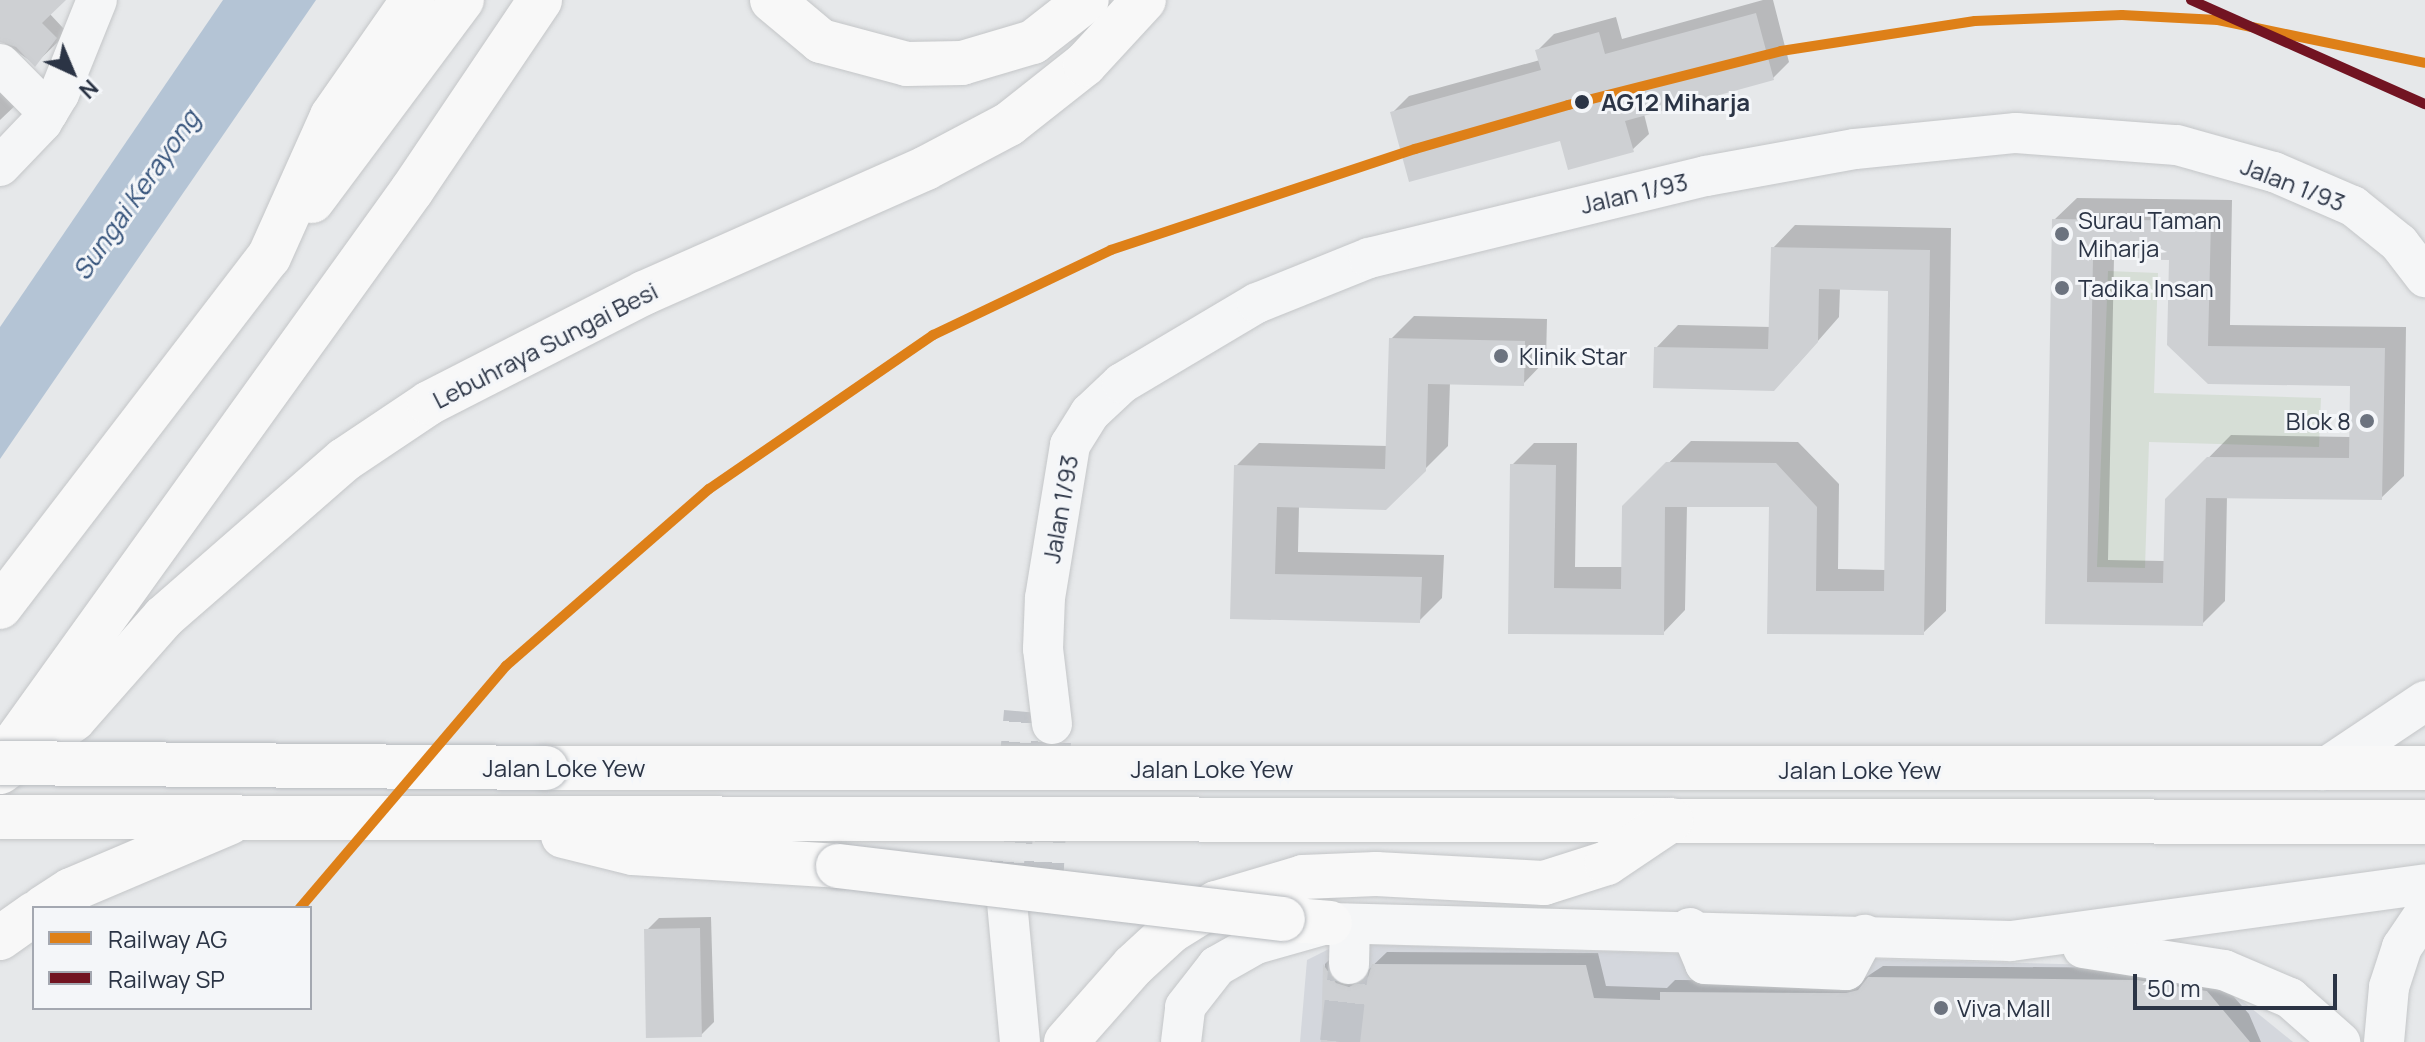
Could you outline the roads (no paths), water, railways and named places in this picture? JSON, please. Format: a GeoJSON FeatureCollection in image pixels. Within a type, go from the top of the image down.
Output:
{"type":"FeatureCollection","features":[{"type":"Feature","properties":{"kind":"highway"},"geometry":{"type":"LineString","coordinates":[[269,257],[332,116],[413,0]]}},
{"type":"Feature","properties":{"kind":"highway"},"geometry":{"type":"LineString","coordinates":[[0,607],[462,0]]}},
{"type":"Feature","properties":{"kind":"highway"},"geometry":{"type":"LineString","coordinates":[[0,762],[412,190],[540,0]]}},
{"type":"Feature","properties":{"kind":"highway"},"geometry":{"type":"LineString","coordinates":[[772,0],[821,41],[907,64],[962,63],[1033,42],[1087,0]]}},
{"type":"Feature","properties":{"kind":"highway","name":"Lebuhraya Sungai Besi"},"geometry":{"type":"LineString","coordinates":[[0,772],[74,719],[164,617],[344,460],[429,403],[644,293],[926,168],[1009,124],[1085,64],[1144,0]]}},
{"type":"Feature","properties":{"kind":"highway","name":"Jalan Loke Yew"},"geometry":{"type":"LineString","coordinates":[[0,762],[546,768],[2425,768]]}},
{"type":"Feature","properties":{"kind":"highway"},"geometry":{"type":"LineString","coordinates":[[0,817],[2425,822]]}},
{"type":"Feature","properties":{"kind":"highway"},"geometry":{"type":"LineString","coordinates":[[46,906],[71,890],[239,818]]}},
{"type":"Feature","properties":{"kind":"highway"},"geometry":{"type":"LineString","coordinates":[[494,819],[633,853],[838,866],[1283,919],[1340,923]]}},
{"type":"Feature","properties":{"kind":"highway"},"geometry":{"type":"LineString","coordinates":[[1066,1042],[1092,1006],[1133,966],[1171,931],[1216,903],[1303,877],[1376,874],[1544,883],[1607,863],[1671,820]]}},
{"type":"Feature","properties":{"kind":"highway"},"geometry":{"type":"LineString","coordinates":[[0,938],[32,915]]}},
{"type":"Feature","properties":{"kind":"street"},"geometry":{"type":"LineString","coordinates":[[0,166],[48,112],[97,0]]}},
{"type":"Feature","properties":{"kind":"street"},"geometry":{"type":"LineString","coordinates":[[0,64],[48,112]]}},
{"type":"Feature","properties":{"kind":"street","name":"Jalan 1/93"},"geometry":{"type":"LineString","coordinates":[[1038,718],[1058,497],[1070,445],[1090,413],[1122,383],[1257,303],[1369,258],[1719,173],[1855,149],[2016,133],[2177,145],[2274,172],[2353,206],[2399,243],[2425,277]]}},
{"type":"Feature","properties":{"kind":"street"},"geometry":{"type":"LineString","coordinates":[[2322,770],[2425,701]]}},
{"type":"Feature","properties":{"kind":"street"},"geometry":{"type":"LineString","coordinates":[[2011,941],[2425,884]]}},
{"type":"Feature","properties":{"kind":"street"},"geometry":{"type":"LineString","coordinates":[[1020,1042],[1017,983],[1025,902]]}},
{"type":"Feature","properties":{"kind":"street"},"geometry":{"type":"LineString","coordinates":[[2384,1042],[2389,987],[2402,947],[2425,913]]}},
{"type":"Feature","properties":{"kind":"street"},"geometry":{"type":"LineString","coordinates":[[1340,923],[1349,964]]}},
{"type":"Feature","properties":{"kind":"street"},"geometry":{"type":"LineString","coordinates":[[1181,1042],[1185,1007],[1217,966],[1269,939],[1340,923],[1690,928],[2011,941],[2162,957],[2224,970],[2290,998],[2340,1042]]}},
{"type":"Feature","properties":{"kind":"water","name":"Sungai Kerayong"},"geometry":{"type":"Polygon","coordinates":[[[223,0],[316,0],[0,459],[0,327],[223,0]]]}},
{"type":"Feature","properties":{"kind":"tunnel"},"geometry":{"type":"LineString","coordinates":[[1007,902],[1024,712]]}},
{"type":"Feature","properties":{"kind":"tunnel"},"geometry":{"type":"LineString","coordinates":[[1042,902],[1052,724]]}},
{"type":"Feature","properties":{"kind":"tunnel"},"geometry":{"type":"LineString","coordinates":[[1340,1042],[1349,964]]}},
{"type":"Feature","properties":{"kind":"rail line","name":"SP"},"geometry":{"type":"LineString","coordinates":[[2191,0],[2425,104]]}},
{"type":"Feature","properties":{"kind":"rail line","name":"AG"},"geometry":{"type":"LineString","coordinates":[[302,906],[506,666],[709,489],[933,335],[1111,250],[1415,149],[1568,105],[1781,51],[1975,21],[2122,15],[2218,20],[2425,63]]}},
{"type":"Feature","properties":{"kind":"place","name":"AG12 Miharja"},"geometry":{"type":"Point","coordinates":[1582,102]}},
{"type":"Feature","properties":{"kind":"place","name":"Surau Taman Miharja"},"geometry":{"type":"Point","coordinates":[2062,234]}},
{"type":"Feature","properties":{"kind":"place","name":"Tadika Insan"},"geometry":{"type":"Point","coordinates":[2062,288]}},
{"type":"Feature","properties":{"kind":"place","name":"Klinik Star"},"geometry":{"type":"Point","coordinates":[1501,356]}},
{"type":"Feature","properties":{"kind":"place","name":"Blok 8"},"geometry":{"type":"Point","coordinates":[2367,421]}},
{"type":"Feature","properties":{"kind":"place","name":"Viva Mall"},"geometry":{"type":"Point","coordinates":[1941,1008]}}]}
